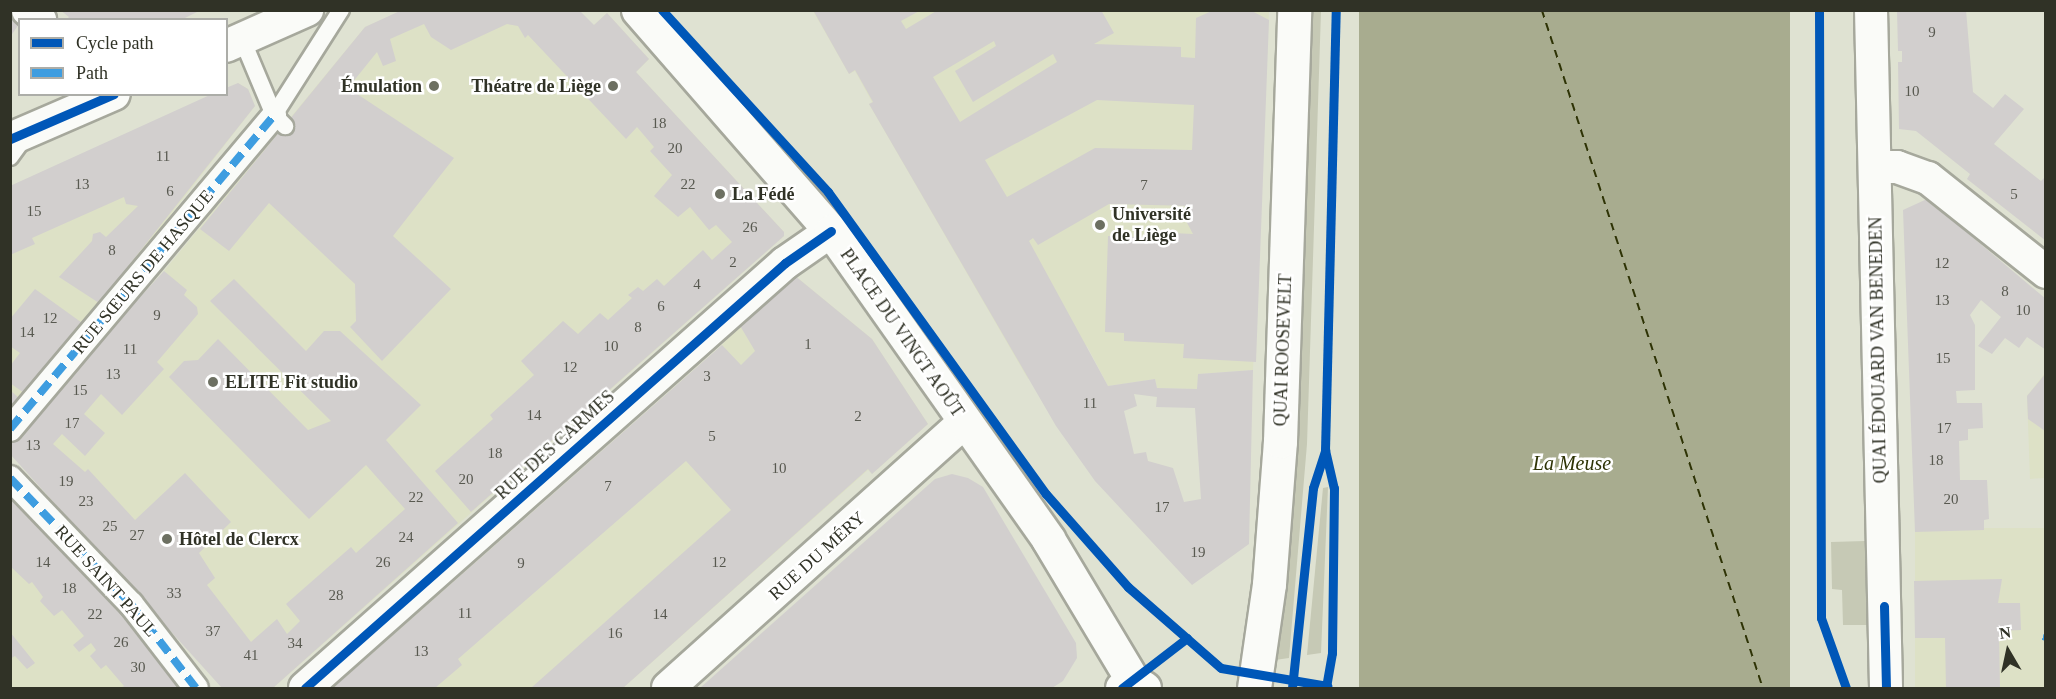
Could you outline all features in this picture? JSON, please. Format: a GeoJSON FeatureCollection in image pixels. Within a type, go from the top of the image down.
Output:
{"type":"FeatureCollection","features":[{"type":"Feature","properties":{"kind":"street"},"geometry":{"type":"LineString","coordinates":[[234,42],[307,10]]}},
{"type":"Feature","properties":{"kind":"street","name":"PLACE DU VINGT AOÛT"},"geometry":{"type":"LineString","coordinates":[[638,10],[831,231],[1048,539],[1134,687]]}},
{"type":"Feature","properties":{"kind":"street","name":"QUAI ROOSEVELT"},"geometry":{"type":"LineString","coordinates":[[1254,688],[1269,585],[1280,452],[1294,10]]}},
{"type":"Feature","properties":{"kind":"street","name":"QUAI ÉDOUARD VAN BENEDEN"},"geometry":{"type":"LineString","coordinates":[[1870,10],[1886,688]]}},
{"type":"Feature","properties":{"kind":"street"},"geometry":{"type":"LineString","coordinates":[[20,135],[109,96]]}},
{"type":"Feature","properties":{"kind":"street","name":"RUE SŒURS DE HASQUE"},"geometry":{"type":"LineString","coordinates":[[10,429],[279,121]]}},
{"type":"Feature","properties":{"kind":"street"},"geometry":{"type":"LineString","coordinates":[[1875,167],[1897,167],[1929,178],[2046,272]]}},
{"type":"Feature","properties":{"kind":"street","name":"RUE DES CARMES"},"geometry":{"type":"LineString","coordinates":[[305,688],[785,263],[831,231]]}},
{"type":"Feature","properties":{"kind":"street","name":"RUE DU MÉRY"},"geometry":{"type":"LineString","coordinates":[[668,688],[964,422]]}},
{"type":"Feature","properties":{"kind":"street","name":"RUE SAINT PAUL"},"geometry":{"type":"LineString","coordinates":[[10,478],[132,604],[196,688]]}},
{"type":"Feature","properties":{"kind":"lane","name":"RUE SŒURS DE HASQUE"},"geometry":{"type":"LineString","coordinates":[[279,121],[341,10]]}},
{"type":"Feature","properties":{"kind":"lane"},"geometry":{"type":"LineString","coordinates":[[234,42],[279,121]]}},
{"type":"Feature","properties":{"kind":"lane"},"geometry":{"type":"LineString","coordinates":[[10,157],[20,135]]}},
{"type":"Feature","properties":{"kind":"shaded area"},"geometry":{"type":"Polygon","coordinates":[[[402,11],[594,25],[607,13],[649,59],[636,72],[784,232],[784,236],[273,688],[222,688],[11,439],[164,271],[365,27],[402,11]]]}},
{"type":"Feature","properties":{"kind":"shaded area","name":"Université de Liège"},"geometry":{"type":"Polygon","coordinates":[[[813,11],[1269,11],[1253,370],[1199,374],[1197,389],[1157,388],[1155,379],[1108,386],[1087,346],[1028,379],[869,104],[872,102],[855,71],[849,74],[813,11]]]}},
{"type":"Feature","properties":{"kind":"shaded area"},"geometry":{"type":"Polygon","coordinates":[[[1310,11],[1321,11],[1307,444],[1289,658],[1275,660],[1288,546],[1310,11]]]}},
{"type":"Feature","properties":{"kind":"shaded area"},"geometry":{"type":"Polygon","coordinates":[[[238,83],[248,89],[255,106],[85,325],[11,409],[11,186],[210,96],[228,96],[228,92],[238,83]]]}},
{"type":"Feature","properties":{"kind":"shaded area"},"geometry":{"type":"Polygon","coordinates":[[[794,275],[872,339],[928,424],[872,474],[868,470],[623,688],[333,688],[722,345],[739,324],[794,275]]]}},
{"type":"Feature","properties":{"kind":"shaded area"},"geometry":{"type":"Polygon","coordinates":[[[2045,373],[2045,478],[2030,479],[2027,396],[2045,373]]]}},
{"type":"Feature","properties":{"kind":"shaded area"},"geometry":{"type":"Polygon","coordinates":[[[1328,487],[1321,653],[1307,655],[1323,488],[1328,487]]]}},
{"type":"Feature","properties":{"kind":"shaded area"},"geometry":{"type":"Polygon","coordinates":[[[10,494],[132,623],[180,688],[11,688],[10,494]]]}},
{"type":"Feature","properties":{"kind":"shaded area"},"geometry":{"type":"Polygon","coordinates":[[[1915,528],[2045,528],[2045,688],[1915,688],[1915,528]]]}},
{"type":"Feature","properties":{"kind":"shaded area"},"geometry":{"type":"Polygon","coordinates":[[[1865,541],[1867,625],[1843,625],[1842,590],[1832,589],[1831,542],[1865,541]]]}},
{"type":"Feature","properties":{"kind":"water","name":"La Meuse"},"geometry":{"type":"Polygon","coordinates":[[[1359,11],[1790,11],[1790,688],[1359,688],[1359,11]]]}},
{"type":"Feature","properties":{"kind":"building"},"geometry":{"type":"Polygon","coordinates":[[[60,10],[201,10],[185,18],[69,17],[60,10]]]}},
{"type":"Feature","properties":{"kind":"building"},"geometry":{"type":"Polygon","coordinates":[[[402,10],[579,10],[594,25],[607,13],[649,59],[636,72],[784,232],[784,236],[471,512],[435,471],[493,419],[490,415],[534,375],[521,361],[563,321],[578,334],[600,313],[608,320],[632,298],[628,295],[638,287],[643,291],[657,279],[664,286],[703,250],[712,260],[732,242],[716,225],[709,230],[690,207],[678,217],[654,196],[672,175],[650,151],[654,147],[637,127],[626,139],[528,35],[525,38],[518,26],[507,24],[451,50],[431,37],[424,24],[390,39],[396,61],[383,66],[377,52],[348,88],[454,158],[393,236],[451,289],[382,361],[350,327],[356,321],[355,284],[269,203],[229,251],[200,229],[365,27],[402,10]]]}},
{"type":"Feature","properties":{"kind":"building","name":"Université de Liège"},"geometry":{"type":"Polygon","coordinates":[[[813,10],[921,10],[901,21],[906,29],[938,10],[1101,10],[1114,33],[1094,44],[1181,47],[1181,57],[1195,58],[1196,18],[1214,10],[1250,10],[1269,20],[1256,362],[1183,358],[1184,344],[1124,341],[1124,333],[1105,332],[1108,236],[1171,238],[1171,233],[1193,234],[1185,219],[1193,206],[1109,204],[1038,245],[1033,238],[1029,241],[1108,386],[1155,379],[1157,388],[1197,389],[1198,374],[1253,370],[1249,544],[1192,585],[1095,481],[1056,426],[869,104],[873,102],[855,70],[849,74],[813,10]],[[994,41],[933,77],[960,122],[1057,62],[1053,54],[973,102],[955,71],[996,46],[994,41]],[[1097,100],[985,160],[1007,197],[1095,148],[1192,150],[1194,105],[1097,100]],[[1134,394],[1137,406],[1124,411],[1134,454],[1146,452],[1148,461],[1173,468],[1184,502],[1201,499],[1195,408],[1156,407],[1157,397],[1134,394]]]}},
{"type":"Feature","properties":{"kind":"building"},"geometry":{"type":"Polygon","coordinates":[[[1897,10],[1966,10],[1973,92],[1993,108],[2005,94],[2024,109],[1994,144],[2041,181],[2046,176],[2046,241],[1967,179],[1970,174],[1916,131],[1899,129],[1898,62],[1902,62],[1902,51],[1898,51],[1897,10]]]}},
{"type":"Feature","properties":{"kind":"building"},"geometry":{"type":"Polygon","coordinates":[[[10,16],[18,22],[18,25],[10,37],[10,16]]]}},
{"type":"Feature","properties":{"kind":"building"},"geometry":{"type":"Polygon","coordinates":[[[238,83],[248,89],[255,106],[99,303],[59,277],[92,241],[93,234],[100,232],[106,237],[138,206],[126,204],[124,197],[32,238],[35,244],[10,255],[10,186],[208,96],[228,96],[228,87],[238,83]]]}},
{"type":"Feature","properties":{"kind":"building"},"geometry":{"type":"Polygon","coordinates":[[[1927,199],[2046,299],[2046,350],[2027,337],[2019,348],[2005,338],[1992,354],[1978,346],[2001,317],[1981,300],[1970,315],[1975,325],[1975,390],[1956,391],[1957,403],[1982,403],[1983,428],[1968,429],[1968,440],[1959,441],[1960,480],[1987,480],[1989,519],[1984,520],[1984,530],[1915,532],[1903,210],[1927,199]]]}},
{"type":"Feature","properties":{"kind":"building"},"geometry":{"type":"Polygon","coordinates":[[[164,271],[187,290],[184,295],[197,307],[198,314],[157,362],[164,369],[122,415],[101,394],[84,414],[105,433],[85,456],[62,434],[53,444],[85,472],[88,469],[135,520],[185,473],[231,522],[199,553],[215,578],[207,585],[251,642],[277,619],[287,634],[300,621],[286,604],[351,547],[356,553],[405,509],[366,465],[309,519],[169,377],[184,361],[198,360],[218,339],[308,430],[331,421],[210,301],[234,279],[306,351],[324,331],[340,331],[421,405],[386,440],[458,523],[273,688],[222,688],[10,454],[10,439],[164,271]]]}},
{"type":"Feature","properties":{"kind":"building"},"geometry":{"type":"Polygon","coordinates":[[[794,275],[872,339],[928,424],[872,474],[868,469],[623,688],[531,688],[731,510],[686,461],[458,659],[462,665],[435,688],[333,688],[722,345],[741,365],[755,351],[739,324],[794,275]]]}},
{"type":"Feature","properties":{"kind":"building"},"geometry":{"type":"Polygon","coordinates":[[[35,289],[85,325],[24,393],[10,383],[10,366],[20,353],[10,346],[10,319],[35,289]]]}},
{"type":"Feature","properties":{"kind":"building"},"geometry":{"type":"Polygon","coordinates":[[[2046,373],[2045,431],[2028,419],[2027,396],[2046,373]]]}},
{"type":"Feature","properties":{"kind":"building"},"geometry":{"type":"Polygon","coordinates":[[[10,390],[20,399],[10,409],[10,390]]]}},
{"type":"Feature","properties":{"kind":"building"},"geometry":{"type":"Polygon","coordinates":[[[952,474],[968,478],[983,487],[1076,643],[1077,658],[1063,681],[1052,688],[700,688],[935,479],[952,474]]]}},
{"type":"Feature","properties":{"kind":"building"},"geometry":{"type":"Polygon","coordinates":[[[10,494],[132,623],[180,688],[121,688],[124,686],[106,665],[101,669],[90,656],[96,650],[91,643],[79,652],[73,645],[84,636],[62,610],[54,616],[40,601],[43,597],[32,582],[29,584],[10,566],[10,494]]]}},
{"type":"Feature","properties":{"kind":"building"},"geometry":{"type":"Polygon","coordinates":[[[2002,579],[1998,603],[2020,603],[2021,630],[1999,631],[2000,688],[1946,688],[1945,638],[1915,638],[1914,581],[2002,579]]]}},
{"type":"Feature","properties":{"kind":"building"},"geometry":{"type":"Polygon","coordinates":[[[10,632],[35,663],[27,669],[15,656],[10,659],[10,632]]]}},
{"type":"Feature","properties":{"kind":"ferry route"},"geometry":{"type":"LineString","coordinates":[[1542,10],[1763,688]]}},
{"type":"Feature","properties":{"kind":"marked path"},"geometry":{"type":"LineString","coordinates":[[10,429],[274,115]]}},
{"type":"Feature","properties":{"kind":"marked path"},"geometry":{"type":"LineString","coordinates":[[10,478],[131,604],[196,688]]}},
{"type":"Feature","properties":{"kind":"cycle path"},"geometry":{"type":"LineString","coordinates":[[662,10],[828,192],[1046,494],[1128,587],[1221,668],[1327,686]]}},
{"type":"Feature","properties":{"kind":"cycle path"},"geometry":{"type":"LineString","coordinates":[[1292,688],[1313,488],[1325,450],[1336,10]]}},
{"type":"Feature","properties":{"kind":"cycle path"},"geometry":{"type":"LineString","coordinates":[[1819,10],[1821,618],[1846,688]]}},
{"type":"Feature","properties":{"kind":"cycle path"},"geometry":{"type":"LineString","coordinates":[[10,139],[109,96]]}},
{"type":"Feature","properties":{"kind":"cycle path"},"geometry":{"type":"LineString","coordinates":[[305,688],[785,263],[831,231]]}},
{"type":"Feature","properties":{"kind":"cycle path"},"geometry":{"type":"LineString","coordinates":[[1325,450],[1334,488],[1332,653],[1326,688]]}},
{"type":"Feature","properties":{"kind":"cycle path"},"geometry":{"type":"LineString","coordinates":[[1884,606],[1886,688]]}},
{"type":"Feature","properties":{"kind":"cycle path"},"geometry":{"type":"LineString","coordinates":[[1122,688],[1187,638]]}},
{"type":"Feature","properties":{"kind":"place","name":"Émulation"},"geometry":{"type":"Point","coordinates":[434,86]}},
{"type":"Feature","properties":{"kind":"place","name":"Théatre de Liège"},"geometry":{"type":"Point","coordinates":[613,86]}},
{"type":"Feature","properties":{"kind":"place","name":"La Fédé"},"geometry":{"type":"Point","coordinates":[720,194]}},
{"type":"Feature","properties":{"kind":"place","name":"Université de Liège"},"geometry":{"type":"Point","coordinates":[1100,225]}},
{"type":"Feature","properties":{"kind":"place","name":"ELITE Fit studio"},"geometry":{"type":"Point","coordinates":[213,382]}},
{"type":"Feature","properties":{"kind":"place","name":"Hôtel de Clercx"},"geometry":{"type":"Point","coordinates":[167,539]}}]}
